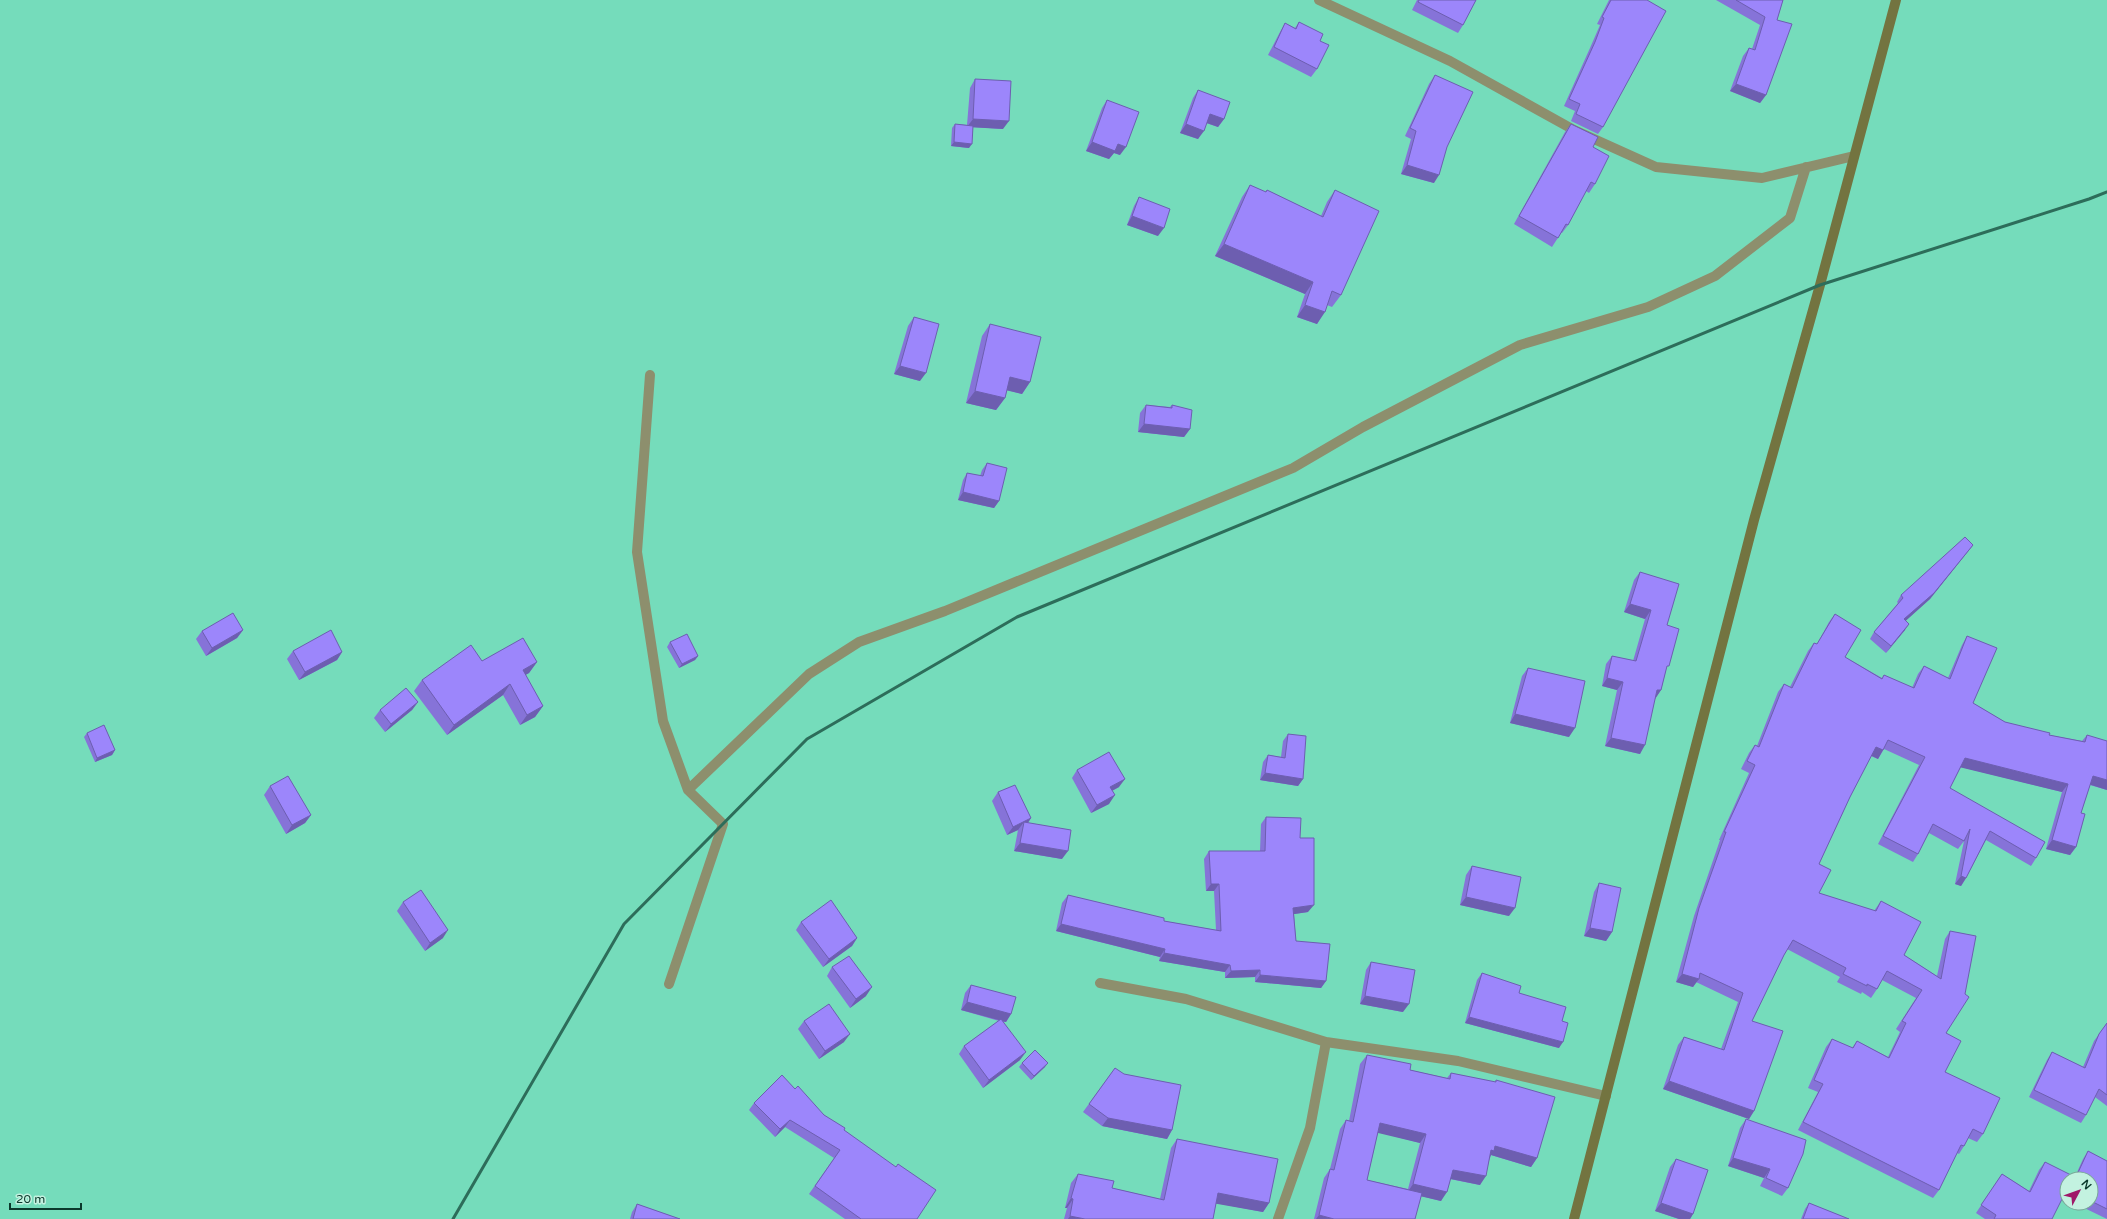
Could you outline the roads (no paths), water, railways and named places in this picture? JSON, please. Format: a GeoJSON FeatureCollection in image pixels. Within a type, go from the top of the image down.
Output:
{"type":"FeatureCollection","features":[{"type":"Feature","properties":{"kind":"street"},"geometry":{"type":"LineString","coordinates":[[1320,0],[1450,61],[1574,130],[1656,167],[1762,178],[1854,156]]}},
{"type":"Feature","properties":{"kind":"street"},"geometry":{"type":"LineString","coordinates":[[1574,1219],[1754,520],[1896,0]]}},
{"type":"Feature","properties":{"kind":"street"},"geometry":{"type":"LineString","coordinates":[[688,790],[809,674],[859,642],[945,611],[1294,468],[1363,427],[1520,345],[1648,307],[1714,276],[1790,218],[1806,167]]}},
{"type":"Feature","properties":{"kind":"street"},"geometry":{"type":"LineString","coordinates":[[650,374],[637,552],[663,721],[688,790],[723,824],[670,984]]}},
{"type":"Feature","properties":{"kind":"street"},"geometry":{"type":"LineString","coordinates":[[1100,983],[1186,999],[1326,1042],[1458,1061],[1606,1096]]}},
{"type":"Feature","properties":{"kind":"street"},"geometry":{"type":"LineString","coordinates":[[1278,1219],[1310,1128],[1326,1042]]}},
{"type":"Feature","properties":{"kind":"railway"},"geometry":{"type":"LineString","coordinates":[[453,1219],[624,924],[807,739],[1017,617],[1820,285],[2107,192]]}}]}
